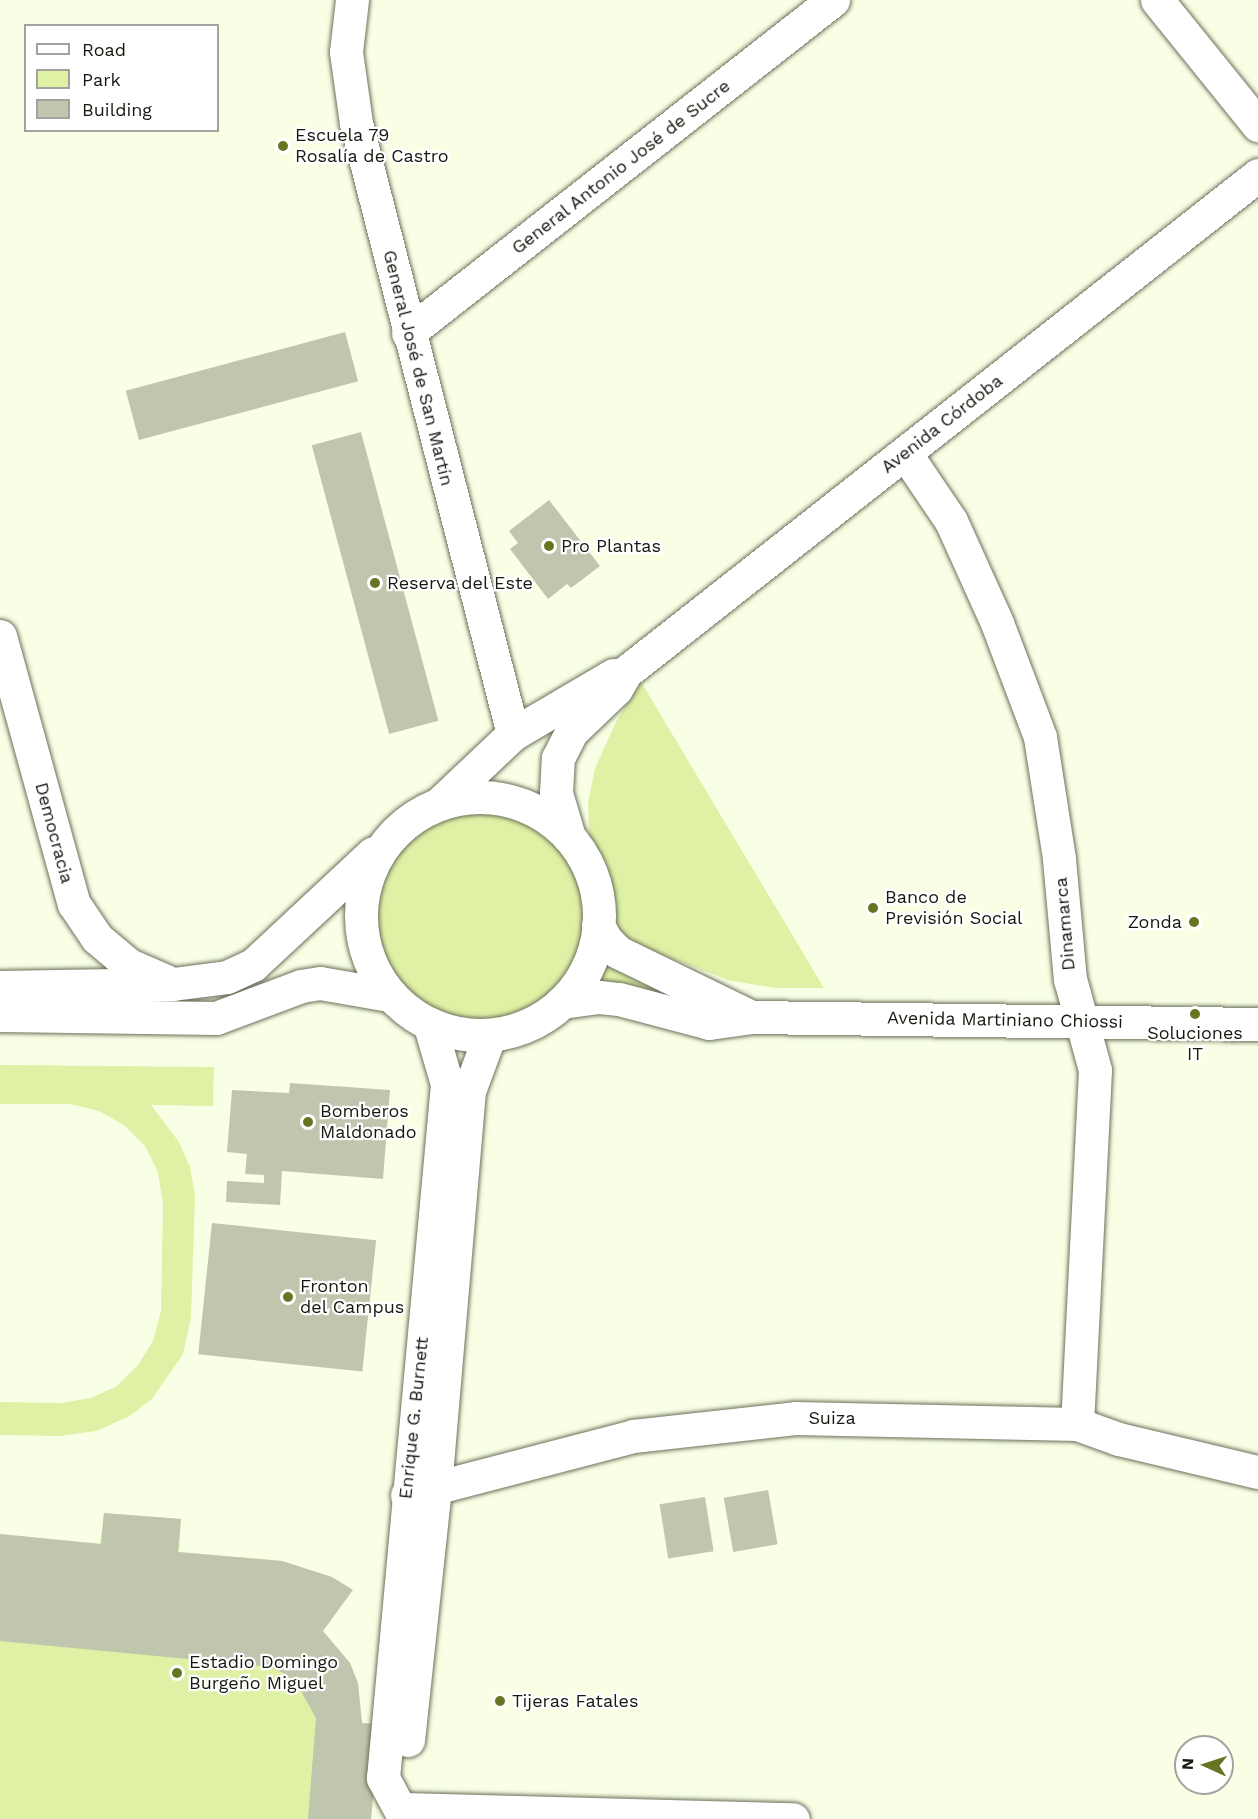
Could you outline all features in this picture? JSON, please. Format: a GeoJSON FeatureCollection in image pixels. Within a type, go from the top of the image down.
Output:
{"type":"FeatureCollection","features":[{"type":"Feature","properties":{"kind":"street","name":"General José de San Martín"},"geometry":{"type":"LineString","coordinates":[[352,0],[346,52],[356,123],[408,333],[513,734]]}},
{"type":"Feature","properties":{"kind":"street","name":"General Antonio José de Sucre"},"geometry":{"type":"LineString","coordinates":[[408,333],[833,0]]}},
{"type":"Feature","properties":{"kind":"street"},"geometry":{"type":"LineString","coordinates":[[1157,0],[1258,125]]}},
{"type":"Feature","properties":{"kind":"street","name":"Avenida Córdoba"},"geometry":{"type":"LineString","coordinates":[[569,837],[556,793],[558,758],[572,731],[616,689],[626,672],[1258,175]]}},
{"type":"Feature","properties":{"kind":"street","name":"Dinamarca"},"geometry":{"type":"LineString","coordinates":[[905,453],[951,521],[997,623],[1040,737],[1059,859],[1070,979],[1095,1070],[1077,1424]]}},
{"type":"Feature","properties":{"kind":"street","name":"Democracia"},"geometry":{"type":"LineString","coordinates":[[0,636],[9,700],[74,903],[97,938],[129,964],[173,984]]}},
{"type":"Feature","properties":{"kind":"street","name":"Avenida Córdoba"},"geometry":{"type":"LineString","coordinates":[[440,803],[513,734],[610,675],[626,672]]}},
{"type":"Feature","properties":{"kind":"street"},"geometry":{"type":"LineString","coordinates":[[0,987],[173,984],[227,977],[252,965],[399,829],[440,803],[463,798],[509,801],[532,809],[569,837],[592,878],[598,925],[584,976],[562,1002],[532,1024],[489,1037],[454,1034],[430,1026],[389,995],[366,955],[360,909],[372,865],[399,829]]}},
{"type":"Feature","properties":{"kind":"street","name":"Avenida Martiniano Chiossi"},"geometry":{"type":"LineString","coordinates":[[598,925],[618,952],[751,1017]]}},
{"type":"Feature","properties":{"kind":"street"},"geometry":{"type":"LineString","coordinates":[[0,1015],[216,1018],[301,986],[320,983],[389,995]]}},
{"type":"Feature","properties":{"kind":"street","name":"Avenida Martiniano Chiossi"},"geometry":{"type":"LineString","coordinates":[[562,1002],[598,997],[619,999],[709,1023],[751,1017],[1258,1024]]}},
{"type":"Feature","properties":{"kind":"street","name":"Enrique G. Burnett"},"geometry":{"type":"LineString","coordinates":[[421,1491],[447,1084],[430,1026]]}},
{"type":"Feature","properties":{"kind":"street","name":"Enrique G. Burnett"},"geometry":{"type":"LineString","coordinates":[[402,1816],[383,1778],[421,1491],[469,1091],[489,1037]]}},
{"type":"Feature","properties":{"kind":"street","name":"Suiza"},"geometry":{"type":"LineString","coordinates":[[421,1491],[633,1436],[795,1418],[1077,1424],[1119,1439],[1258,1472]]}},
{"type":"Feature","properties":{"kind":"street"},"geometry":{"type":"LineString","coordinates":[[402,1816],[793,1819]]}},
{"type":"Feature","properties":{"kind":"green space"},"geometry":{"type":"Polygon","coordinates":[[[641,682],[824,988],[775,988],[728,980],[629,942],[614,925],[609,886],[589,838],[588,803],[595,768],[617,720],[641,682]]]}},
{"type":"Feature","properties":{"kind":"green space"},"geometry":{"type":"Polygon","coordinates":[[[468,797],[492,797],[515,802],[536,811],[556,824],[572,840],[585,860],[594,881],[599,916],[597,939],[590,962],[572,992],[556,1008],[536,1021],[515,1030],[492,1035],[468,1035],[445,1030],[424,1021],[404,1008],[388,992],[375,972],[366,951],[361,928],[361,904],[366,881],[375,860],[388,840],[404,824],[424,811],[445,802],[468,797]]]}},
{"type":"Feature","properties":{"kind":"green space"},"geometry":{"type":"Polygon","coordinates":[[[605,965],[700,1006],[643,988],[600,983],[601,968],[605,965]]]}},
{"type":"Feature","properties":{"kind":"green space"},"geometry":{"type":"Polygon","coordinates":[[[0,1065],[214,1067],[213,1106],[151,1105],[179,1142],[190,1167],[195,1196],[191,1318],[183,1354],[152,1399],[128,1417],[96,1431],[60,1436],[0,1435],[0,1402],[62,1403],[91,1398],[117,1386],[138,1365],[153,1341],[161,1311],[163,1204],[158,1172],[145,1146],[124,1125],[99,1111],[70,1104],[0,1104],[0,1065]]]}},
{"type":"Feature","properties":{"kind":"green space","name":"Estadio Domingo Burgeño Miguel"},"geometry":{"type":"Polygon","coordinates":[[[104,1513],[181,1519],[179,1552],[282,1561],[332,1577],[323,1631],[350,1663],[358,1683],[362,1723],[380,1724],[371,1819],[0,1819],[0,1534],[100,1544],[104,1513]]]}},
{"type":"Feature","properties":{"kind":"building"},"geometry":{"type":"Polygon","coordinates":[[[345,332],[358,381],[139,440],[126,391],[345,332]]]}},
{"type":"Feature","properties":{"kind":"building","name":"Reserva del Este"},"geometry":{"type":"Polygon","coordinates":[[[361,432],[438,721],[389,734],[312,445],[361,432]]]}},
{"type":"Feature","properties":{"kind":"building","name":"Pro Plantas"},"geometry":{"type":"Polygon","coordinates":[[[549,500],[600,566],[571,588],[567,584],[548,599],[510,549],[518,543],[509,531],[549,500]]]}},
{"type":"Feature","properties":{"kind":"building","name":"Bomberos Maldonado"},"geometry":{"type":"Polygon","coordinates":[[[290,1083],[390,1090],[383,1179],[282,1171],[280,1205],[226,1202],[227,1181],[264,1183],[264,1175],[245,1174],[247,1154],[227,1152],[232,1090],[289,1093],[290,1083]]]}},
{"type":"Feature","properties":{"kind":"building","name":"Fronton del Campus"},"geometry":{"type":"Polygon","coordinates":[[[212,1223],[376,1240],[362,1372],[198,1354],[212,1223]]]}},
{"type":"Feature","properties":{"kind":"building"},"geometry":{"type":"Polygon","coordinates":[[[768,1490],[778,1544],[733,1552],[724,1498],[768,1490]]]}},
{"type":"Feature","properties":{"kind":"building"},"geometry":{"type":"Polygon","coordinates":[[[705,1497],[714,1551],[668,1559],[660,1504],[705,1497]]]}},
{"type":"Feature","properties":{"kind":"building"},"geometry":{"type":"Polygon","coordinates":[[[104,1513],[181,1519],[178,1552],[282,1561],[332,1577],[353,1590],[323,1631],[350,1663],[358,1683],[362,1723],[380,1724],[371,1819],[308,1819],[316,1718],[297,1684],[285,1674],[271,1667],[0,1641],[0,1534],[101,1544],[104,1513]]]}},
{"type":"Feature","properties":{"kind":"place","name":"Escuela 79 Rosalía de Castro"},"geometry":{"type":"Point","coordinates":[283,146]}},
{"type":"Feature","properties":{"kind":"place","name":"Pro Plantas"},"geometry":{"type":"Point","coordinates":[549,546]}},
{"type":"Feature","properties":{"kind":"place","name":"Reserva del Este"},"geometry":{"type":"Point","coordinates":[375,583]}},
{"type":"Feature","properties":{"kind":"place","name":"Banco de Previsión Social"},"geometry":{"type":"Point","coordinates":[873,908]}},
{"type":"Feature","properties":{"kind":"place","name":"Zonda"},"geometry":{"type":"Point","coordinates":[1194,922]}},
{"type":"Feature","properties":{"kind":"place","name":"Soluciones IT"},"geometry":{"type":"Point","coordinates":[1195,1014]}},
{"type":"Feature","properties":{"kind":"place","name":"Bomberos Maldonado"},"geometry":{"type":"Point","coordinates":[308,1122]}},
{"type":"Feature","properties":{"kind":"place","name":"Fronton del Campus"},"geometry":{"type":"Point","coordinates":[288,1297]}},
{"type":"Feature","properties":{"kind":"place","name":"Estadio Domingo Burgeño Miguel"},"geometry":{"type":"Point","coordinates":[177,1673]}},
{"type":"Feature","properties":{"kind":"place","name":"Tijeras Fatales"},"geometry":{"type":"Point","coordinates":[500,1701]}}]}
